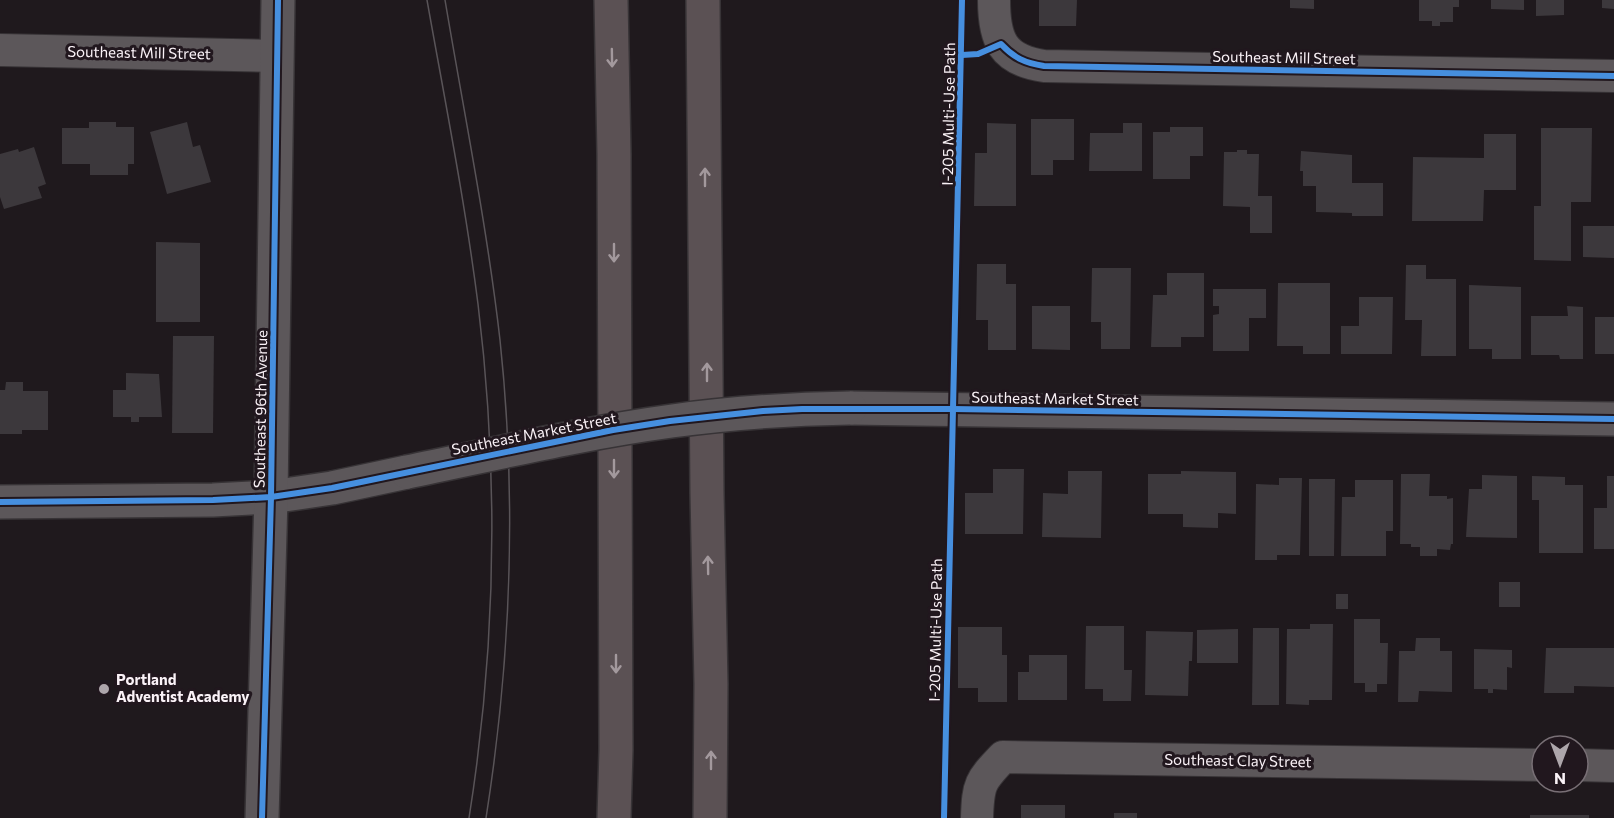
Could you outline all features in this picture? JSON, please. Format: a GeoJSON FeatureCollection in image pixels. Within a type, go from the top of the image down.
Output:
{"type":"FeatureCollection","features":[{"type":"Feature","properties":{"kind":"highway"},"geometry":{"type":"LineString","coordinates":[[611,0],[614,154],[616,750],[614,818]]}},
{"type":"Feature","properties":{"kind":"highway"},"geometry":{"type":"LineString","coordinates":[[703,0],[711,818]]}},
{"type":"Feature","properties":{"kind":"highway"},"geometry":{"type":"LineString","coordinates":[[704,32],[719,0]]}},
{"type":"Feature","properties":{"kind":"street","name":"Southeast 96th Avenue"},"geometry":{"type":"LineString","coordinates":[[262,818],[271,497],[278,0]]}},
{"type":"Feature","properties":{"kind":"street","name":"Southeast Mill Street"},"geometry":{"type":"LineString","coordinates":[[994,0],[996,31],[1001,44],[1014,57],[1023,62],[1044,66],[1614,76]]}},
{"type":"Feature","properties":{"kind":"street","name":"Southeast Mill Street"},"geometry":{"type":"LineString","coordinates":[[0,50],[277,56]]}},
{"type":"Feature","properties":{"kind":"street","name":"Southeast Market Street"},"geometry":{"type":"LineString","coordinates":[[0,502],[213,500],[271,497],[332,488],[614,430],[670,421],[763,411],[850,408],[1614,419]]}},
{"type":"Feature","properties":{"kind":"street","name":"Southeast Clay Street"},"geometry":{"type":"LineString","coordinates":[[977,818],[978,791],[984,777],[1004,757],[1530,765]]}},
{"type":"Feature","properties":{"kind":"street"},"geometry":{"type":"LineString","coordinates":[[1590,765],[1614,766]]}},
{"type":"Feature","properties":{"kind":"building"},"geometry":{"type":"Polygon","coordinates":[[[1039,0],[1077,0],[1076,26],[1039,26],[1039,0]]]}},
{"type":"Feature","properties":{"kind":"building"},"geometry":{"type":"Polygon","coordinates":[[[1290,0],[1314,0],[1314,9],[1290,8],[1290,0]]]}},
{"type":"Feature","properties":{"kind":"building"},"geometry":{"type":"Polygon","coordinates":[[[1419,0],[1459,0],[1459,7],[1453,7],[1453,22],[1440,22],[1440,26],[1432,26],[1432,21],[1419,21],[1419,0]]]}},
{"type":"Feature","properties":{"kind":"building"},"geometry":{"type":"Polygon","coordinates":[[[1491,0],[1524,0],[1524,10],[1491,9],[1491,0]]]}},
{"type":"Feature","properties":{"kind":"building"},"geometry":{"type":"Polygon","coordinates":[[[1536,0],[1564,0],[1564,15],[1536,16],[1536,0]]]}},
{"type":"Feature","properties":{"kind":"building"},"geometry":{"type":"Polygon","coordinates":[[[1602,0],[1614,0],[1614,9],[1602,8],[1602,0]]]}},
{"type":"Feature","properties":{"kind":"building"},"geometry":{"type":"Polygon","coordinates":[[[1031,119],[1074,119],[1074,160],[1053,160],[1053,175],[1031,175],[1031,119]]]}},
{"type":"Feature","properties":{"kind":"building"},"geometry":{"type":"Polygon","coordinates":[[[89,122],[116,122],[116,127],[134,127],[134,164],[128,164],[128,175],[90,175],[90,164],[62,164],[62,128],[89,128],[89,122]]]}},
{"type":"Feature","properties":{"kind":"building"},"geometry":{"type":"Polygon","coordinates":[[[187,122],[193,147],[200,145],[211,182],[167,194],[150,132],[187,122]]]}},
{"type":"Feature","properties":{"kind":"building"},"geometry":{"type":"Polygon","coordinates":[[[987,123],[1016,124],[1016,206],[974,206],[975,153],[987,153],[987,123]]]}},
{"type":"Feature","properties":{"kind":"building"},"geometry":{"type":"Polygon","coordinates":[[[1123,123],[1142,123],[1142,171],[1089,171],[1090,133],[1123,133],[1123,123]]]}},
{"type":"Feature","properties":{"kind":"building"},"geometry":{"type":"Polygon","coordinates":[[[1170,127],[1203,127],[1203,156],[1190,156],[1190,179],[1153,179],[1153,132],[1170,132],[1170,127]]]}},
{"type":"Feature","properties":{"kind":"building"},"geometry":{"type":"Polygon","coordinates":[[[1541,128],[1592,128],[1591,202],[1571,202],[1571,261],[1534,260],[1534,206],[1541,206],[1541,128]]]}},
{"type":"Feature","properties":{"kind":"building"},"geometry":{"type":"Polygon","coordinates":[[[1484,134],[1516,134],[1516,190],[1484,190],[1483,221],[1412,221],[1413,157],[1484,158],[1484,134]]]}},
{"type":"Feature","properties":{"kind":"building"},"geometry":{"type":"Polygon","coordinates":[[[34,147],[46,184],[38,187],[42,198],[4,209],[0,197],[0,154],[18,149],[19,152],[34,147]]]}},
{"type":"Feature","properties":{"kind":"building"},"geometry":{"type":"Polygon","coordinates":[[[1237,150],[1247,150],[1247,154],[1259,154],[1258,196],[1272,196],[1272,233],[1250,233],[1250,207],[1223,206],[1224,152],[1237,152],[1237,150]]]}},
{"type":"Feature","properties":{"kind":"building"},"geometry":{"type":"Polygon","coordinates":[[[1301,151],[1352,155],[1352,183],[1383,183],[1383,216],[1352,216],[1352,213],[1316,212],[1316,186],[1303,186],[1303,171],[1300,171],[1301,151]]]}},
{"type":"Feature","properties":{"kind":"building"},"geometry":{"type":"Polygon","coordinates":[[[1583,226],[1614,226],[1614,258],[1583,257],[1583,226]]]}},
{"type":"Feature","properties":{"kind":"building"},"geometry":{"type":"Polygon","coordinates":[[[156,242],[200,243],[200,322],[156,322],[156,242]]]}},
{"type":"Feature","properties":{"kind":"building"},"geometry":{"type":"Polygon","coordinates":[[[977,264],[1006,264],[1006,284],[1016,284],[1016,350],[988,350],[988,320],[976,320],[977,264]]]}},
{"type":"Feature","properties":{"kind":"building"},"geometry":{"type":"Polygon","coordinates":[[[1406,265],[1426,265],[1426,279],[1456,279],[1456,356],[1421,356],[1422,320],[1405,320],[1406,265]]]}},
{"type":"Feature","properties":{"kind":"building"},"geometry":{"type":"Polygon","coordinates":[[[1092,268],[1131,268],[1130,349],[1101,349],[1101,322],[1091,322],[1092,268]]]}},
{"type":"Feature","properties":{"kind":"building"},"geometry":{"type":"Polygon","coordinates":[[[1167,273],[1204,273],[1204,337],[1181,337],[1181,347],[1151,347],[1153,295],[1167,295],[1167,273]]]}},
{"type":"Feature","properties":{"kind":"building"},"geometry":{"type":"Polygon","coordinates":[[[1278,283],[1330,283],[1330,354],[1303,354],[1303,346],[1277,346],[1278,283]]]}},
{"type":"Feature","properties":{"kind":"building"},"geometry":{"type":"Polygon","coordinates":[[[1469,285],[1521,287],[1521,359],[1492,359],[1492,349],[1469,349],[1469,285]]]}},
{"type":"Feature","properties":{"kind":"building"},"geometry":{"type":"Polygon","coordinates":[[[1213,289],[1266,289],[1266,318],[1249,318],[1249,351],[1213,351],[1213,315],[1219,314],[1219,306],[1213,306],[1213,289]]]}},
{"type":"Feature","properties":{"kind":"building"},"geometry":{"type":"Polygon","coordinates":[[[1359,297],[1393,297],[1392,354],[1341,354],[1341,326],[1359,326],[1359,297]]]}},
{"type":"Feature","properties":{"kind":"building"},"geometry":{"type":"Polygon","coordinates":[[[1032,306],[1070,306],[1070,350],[1032,349],[1032,306]]]}},
{"type":"Feature","properties":{"kind":"building"},"geometry":{"type":"Polygon","coordinates":[[[1567,306],[1583,307],[1583,359],[1560,359],[1559,355],[1531,355],[1531,316],[1568,316],[1567,306]]]}},
{"type":"Feature","properties":{"kind":"building"},"geometry":{"type":"Polygon","coordinates":[[[1595,317],[1614,317],[1614,354],[1595,354],[1595,317]]]}},
{"type":"Feature","properties":{"kind":"building"},"geometry":{"type":"Polygon","coordinates":[[[173,336],[214,336],[213,433],[172,433],[173,336]]]}},
{"type":"Feature","properties":{"kind":"building"},"geometry":{"type":"Polygon","coordinates":[[[126,373],[159,374],[162,417],[139,417],[139,422],[131,422],[131,417],[113,417],[113,390],[126,390],[126,373]]]}},
{"type":"Feature","properties":{"kind":"building"},"geometry":{"type":"Polygon","coordinates":[[[6,382],[23,382],[23,391],[48,391],[48,430],[22,430],[22,434],[0,434],[0,390],[5,390],[6,382]]]}},
{"type":"Feature","properties":{"kind":"building"},"geometry":{"type":"Polygon","coordinates":[[[993,469],[1024,469],[1023,534],[965,534],[965,493],[993,493],[993,469]]]}},
{"type":"Feature","properties":{"kind":"building"},"geometry":{"type":"Polygon","coordinates":[[[1068,471],[1102,471],[1101,538],[1042,537],[1043,493],[1068,494],[1068,471]]]}},
{"type":"Feature","properties":{"kind":"building"},"geometry":{"type":"Polygon","coordinates":[[[1181,471],[1236,472],[1236,514],[1218,513],[1218,528],[1183,527],[1183,514],[1148,514],[1148,474],[1181,474],[1181,471]]]}},
{"type":"Feature","properties":{"kind":"building"},"geometry":{"type":"Polygon","coordinates":[[[1401,474],[1430,474],[1429,496],[1453,498],[1453,544],[1450,550],[1437,549],[1437,556],[1420,556],[1420,547],[1400,544],[1401,474]]]}},
{"type":"Feature","properties":{"kind":"building"},"geometry":{"type":"Polygon","coordinates":[[[1482,475],[1517,476],[1517,538],[1466,537],[1469,489],[1482,489],[1482,475]]]}},
{"type":"Feature","properties":{"kind":"building"},"geometry":{"type":"Polygon","coordinates":[[[1532,476],[1565,477],[1565,485],[1583,485],[1583,553],[1539,553],[1539,500],[1532,500],[1532,476]]]}},
{"type":"Feature","properties":{"kind":"building"},"geometry":{"type":"Polygon","coordinates":[[[1607,476],[1614,476],[1614,549],[1594,549],[1594,508],[1607,508],[1607,476]]]}},
{"type":"Feature","properties":{"kind":"building"},"geometry":{"type":"Polygon","coordinates":[[[1279,478],[1302,478],[1300,555],[1277,555],[1277,560],[1255,560],[1256,484],[1279,485],[1279,478]]]}},
{"type":"Feature","properties":{"kind":"building"},"geometry":{"type":"Polygon","coordinates":[[[1309,479],[1335,479],[1334,556],[1309,556],[1309,479]]]}},
{"type":"Feature","properties":{"kind":"building"},"geometry":{"type":"Polygon","coordinates":[[[1355,480],[1393,480],[1393,531],[1386,531],[1386,556],[1341,556],[1342,497],[1355,497],[1355,480]]]}},
{"type":"Feature","properties":{"kind":"building"},"geometry":{"type":"Polygon","coordinates":[[[1499,582],[1520,582],[1520,607],[1499,607],[1499,582]]]}},
{"type":"Feature","properties":{"kind":"building"},"geometry":{"type":"Polygon","coordinates":[[[1336,594],[1348,594],[1348,609],[1336,609],[1336,594]]]}},
{"type":"Feature","properties":{"kind":"building"},"geometry":{"type":"Polygon","coordinates":[[[1354,619],[1380,619],[1380,643],[1388,643],[1387,684],[1377,684],[1377,692],[1365,692],[1365,683],[1354,683],[1354,619]]]}},
{"type":"Feature","properties":{"kind":"building"},"geometry":{"type":"Polygon","coordinates":[[[1310,624],[1333,624],[1332,700],[1309,700],[1309,705],[1286,704],[1287,629],[1310,629],[1310,624]]]}},
{"type":"Feature","properties":{"kind":"building"},"geometry":{"type":"Polygon","coordinates":[[[1086,626],[1124,626],[1124,670],[1132,670],[1131,701],[1103,701],[1103,689],[1085,689],[1086,626]]]}},
{"type":"Feature","properties":{"kind":"building"},"geometry":{"type":"Polygon","coordinates":[[[958,627],[1002,627],[1002,655],[1007,655],[1007,702],[978,702],[978,688],[958,688],[958,627]]]}},
{"type":"Feature","properties":{"kind":"building"},"geometry":{"type":"Polygon","coordinates":[[[1253,628],[1279,628],[1279,705],[1252,705],[1253,628]]]}},
{"type":"Feature","properties":{"kind":"building"},"geometry":{"type":"Polygon","coordinates":[[[1238,629],[1238,663],[1197,663],[1197,630],[1238,629]]]}},
{"type":"Feature","properties":{"kind":"building"},"geometry":{"type":"Polygon","coordinates":[[[1146,631],[1193,632],[1188,696],[1145,695],[1146,631]]]}},
{"type":"Feature","properties":{"kind":"building"},"geometry":{"type":"Polygon","coordinates":[[[1416,638],[1440,638],[1440,651],[1452,651],[1452,692],[1419,691],[1418,702],[1398,702],[1399,651],[1415,651],[1416,638]]]}},
{"type":"Feature","properties":{"kind":"building"},"geometry":{"type":"Polygon","coordinates":[[[1546,648],[1614,648],[1614,687],[1574,686],[1574,693],[1544,693],[1546,648]]]}},
{"type":"Feature","properties":{"kind":"building"},"geometry":{"type":"Polygon","coordinates":[[[1474,649],[1512,650],[1512,668],[1507,667],[1507,690],[1493,689],[1493,693],[1488,693],[1488,689],[1474,689],[1474,649]]]}},
{"type":"Feature","properties":{"kind":"building"},"geometry":{"type":"Polygon","coordinates":[[[1029,655],[1067,655],[1067,700],[1018,700],[1018,672],[1029,672],[1029,655]]]}},
{"type":"Feature","properties":{"kind":"building"},"geometry":{"type":"Polygon","coordinates":[[[1021,805],[1065,805],[1065,818],[1021,818],[1021,805]]]}},
{"type":"Feature","properties":{"kind":"building"},"geometry":{"type":"Polygon","coordinates":[[[1114,813],[1137,813],[1137,818],[1114,818],[1114,813]]]}},
{"type":"Feature","properties":{"kind":"building"},"geometry":{"type":"Polygon","coordinates":[[[1530,815],[1589,815],[1589,818],[1530,818],[1530,815]]]}},
{"type":"Feature","properties":{"kind":"tram line"},"geometry":{"type":"LineString","coordinates":[[427,0],[473,266],[485,368],[489,433],[492,497],[489,626],[485,690],[469,818]]}},
{"type":"Feature","properties":{"kind":"tram line"},"geometry":{"type":"LineString","coordinates":[[445,0],[495,297],[508,459],[510,519],[506,639],[486,818]]}},
{"type":"Feature","properties":{"kind":"cycle path"},"geometry":{"type":"LineString","coordinates":[[262,818],[271,497],[278,0]]}},
{"type":"Feature","properties":{"kind":"cycle path","name":"I-205 Multi-Use Path"},"geometry":{"type":"LineString","coordinates":[[944,818],[962,0]]}},
{"type":"Feature","properties":{"kind":"cycle path","name":"I-205 Multi-Use Path"},"geometry":{"type":"LineString","coordinates":[[962,55],[978,54],[1001,44],[1020,59],[1044,66],[1614,76]]}},
{"type":"Feature","properties":{"kind":"cycle path"},"geometry":{"type":"LineString","coordinates":[[0,502],[213,500],[271,497],[332,488],[613,430],[763,411],[953,409],[1614,419]]}},
{"type":"Feature","properties":{"kind":"place","name":"Portland Adventist Academy"},"geometry":{"type":"Point","coordinates":[104,689]}}]}
